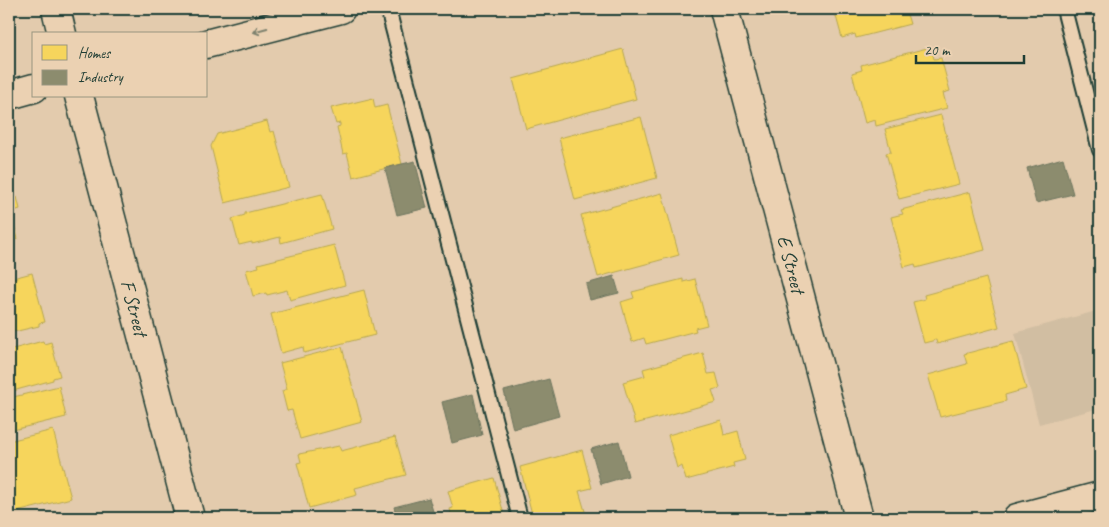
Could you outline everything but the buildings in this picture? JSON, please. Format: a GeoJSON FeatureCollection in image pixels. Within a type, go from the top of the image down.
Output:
{"type":"FeatureCollection","features":[{"type":"Feature","properties":{"kind":"street"},"geometry":{"type":"LineString","coordinates":[[56,9],[62,32]]}},
{"type":"Feature","properties":{"kind":"street"},"geometry":{"type":"LineString","coordinates":[[208,43],[341,9]]}},
{"type":"Feature","properties":{"kind":"street","name":"E Street"},"geometry":{"type":"LineString","coordinates":[[724,9],[859,518]]}},
{"type":"Feature","properties":{"kind":"street"},"geometry":{"type":"LineString","coordinates":[[9,95],[32,89]]}},
{"type":"Feature","properties":{"kind":"street","name":"F Street"},"geometry":{"type":"LineString","coordinates":[[80,98],[190,518]]}},
{"type":"Feature","properties":{"kind":"street"},"geometry":{"type":"LineString","coordinates":[[1017,518],[1100,496]]}},
{"type":"Feature","properties":{"kind":"lane"},"geometry":{"type":"LineString","coordinates":[[388,9],[520,518]]}},
{"type":"Feature","properties":{"kind":"lane"},"geometry":{"type":"LineString","coordinates":[[1064,9],[1100,150]]}},
{"type":"Feature","properties":{"kind":"shaded area"},"geometry":{"type":"Polygon","coordinates":[[[1100,310],[1100,408],[1039,424],[1015,333],[1100,310]]]}}]}
